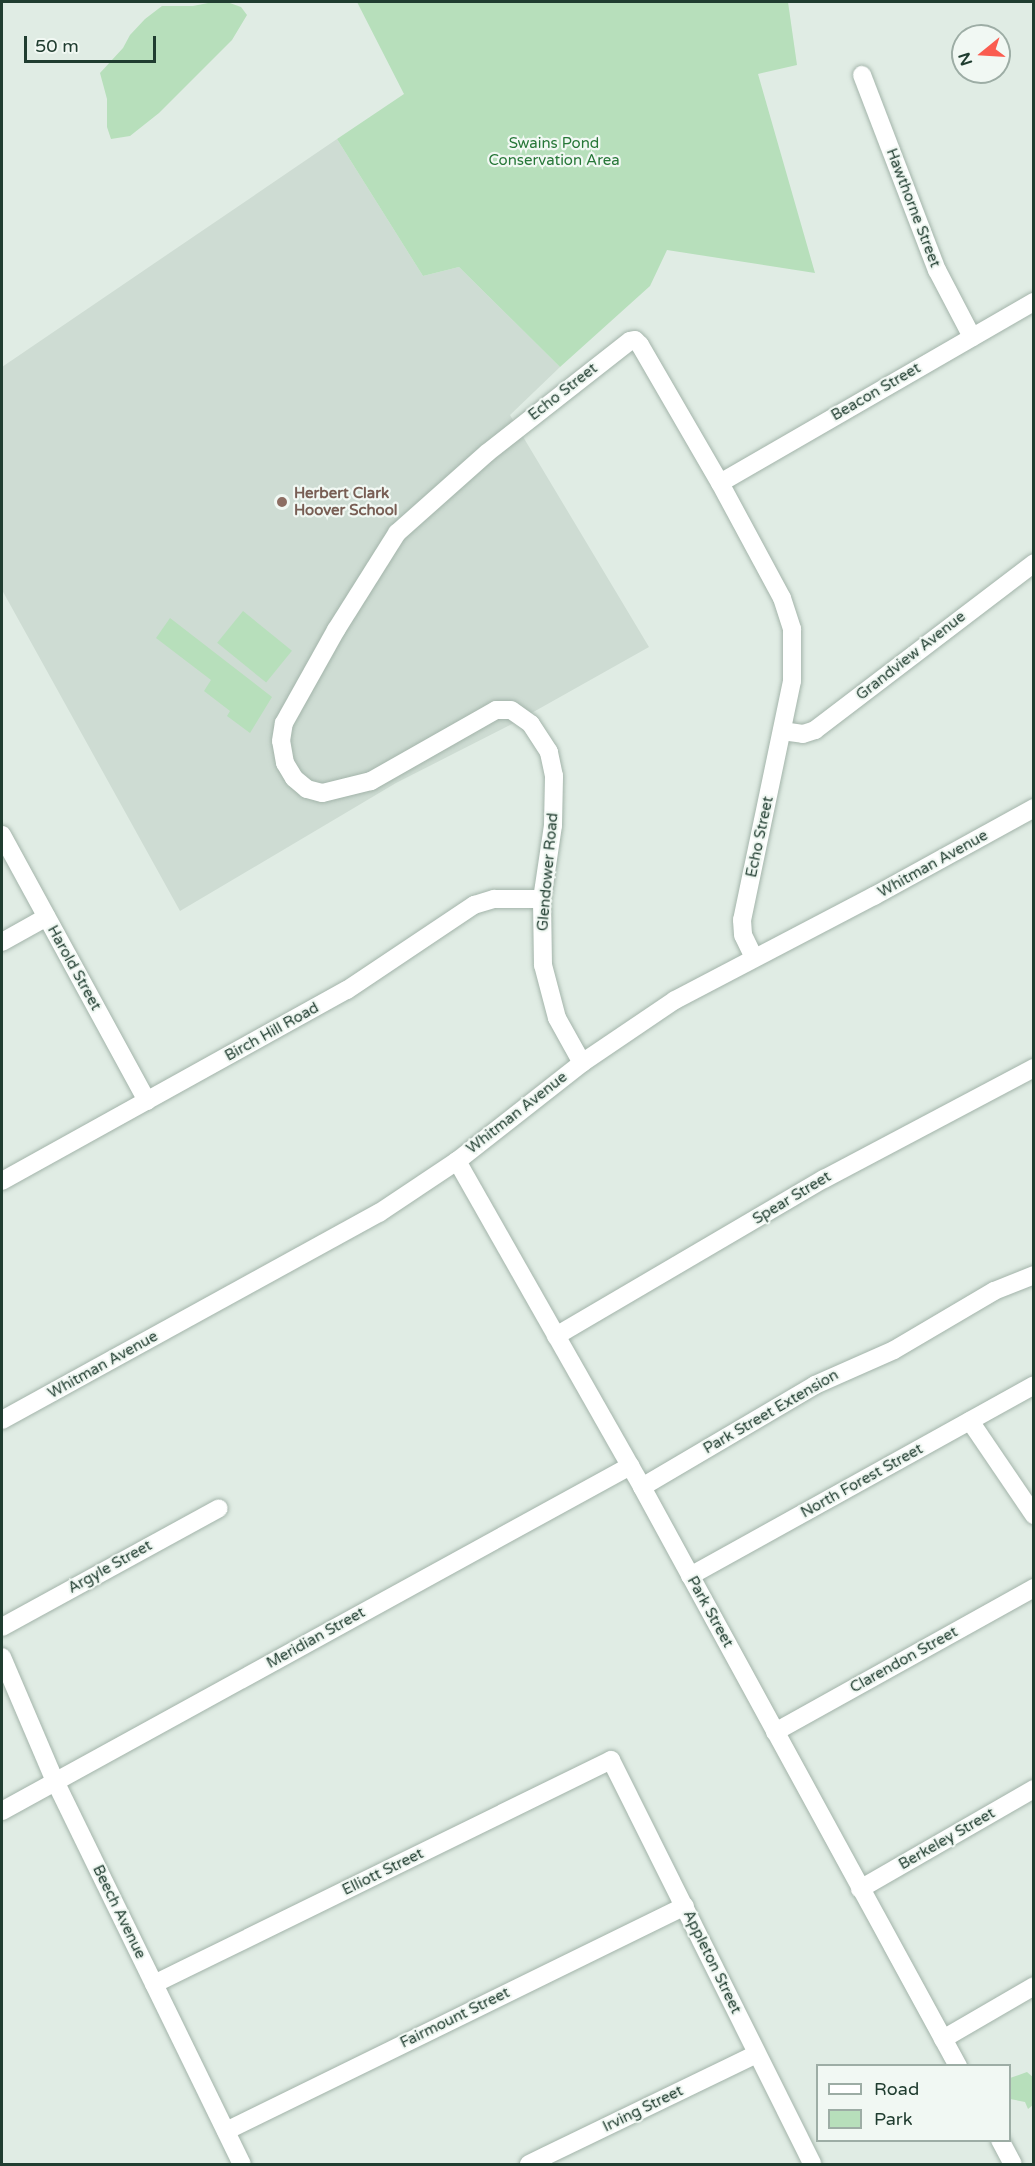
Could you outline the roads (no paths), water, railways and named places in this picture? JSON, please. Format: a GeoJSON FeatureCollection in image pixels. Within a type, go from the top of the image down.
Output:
{"type":"FeatureCollection","features":[{"type":"Feature","properties":{"kind":"street","name":"Hawthorne Street"},"geometry":{"type":"LineString","coordinates":[[862,75],[940,276],[972,337]]}},
{"type":"Feature","properties":{"kind":"street","name":"Beacon Street"},"geometry":{"type":"LineString","coordinates":[[720,483],[1034,302]]}},
{"type":"Feature","properties":{"kind":"street","name":"Echo Street"},"geometry":{"type":"LineString","coordinates":[[525,718],[511,710],[496,710],[371,781],[332,792],[315,793],[302,785],[289,771],[281,748],[284,723],[336,630],[397,533],[487,453],[624,343],[635,340],[720,483],[772,578],[791,622],[794,658],[782,731],[742,920],[743,934],[754,958]]}},
{"type":"Feature","properties":{"kind":"street","name":"Grandview Avenue"},"geometry":{"type":"LineString","coordinates":[[782,731],[803,734],[815,730],[1034,563]]}},
{"type":"Feature","properties":{"kind":"street","name":"Glendower Road"},"geometry":{"type":"LineString","coordinates":[[525,718],[538,732],[549,752],[554,770],[553,825],[542,899],[542,944],[547,987],[562,1028],[582,1063]]}},
{"type":"Feature","properties":{"kind":"street","name":"Whitman Avenue"},"geometry":{"type":"LineString","coordinates":[[2,1420],[373,1216],[457,1161],[582,1063],[660,1009],[866,901],[1034,808]]}},
{"type":"Feature","properties":{"kind":"street","name":"Harold Street"},"geometry":{"type":"LineString","coordinates":[[2,835],[147,1101]]}},
{"type":"Feature","properties":{"kind":"street","name":"Birch Hill Road"},"geometry":{"type":"LineString","coordinates":[[2,1180],[347,990],[474,905],[494,899],[542,899]]}},
{"type":"Feature","properties":{"kind":"street"},"geometry":{"type":"LineString","coordinates":[[2,942],[47,917]]}},
{"type":"Feature","properties":{"kind":"street","name":"Spear Street"},"geometry":{"type":"LineString","coordinates":[[556,1336],[824,1179],[1034,1068]]}},
{"type":"Feature","properties":{"kind":"street","name":"Park Street"},"geometry":{"type":"LineString","coordinates":[[457,1161],[642,1487],[957,2064]]}},
{"type":"Feature","properties":{"kind":"street","name":"Park Street Extension"},"geometry":{"type":"LineString","coordinates":[[642,1487],[815,1385],[894,1350],[994,1291],[1034,1275]]}},
{"type":"Feature","properties":{"kind":"street","name":"North Forest Street"},"geometry":{"type":"LineString","coordinates":[[690,1576],[1034,1385]]}},
{"type":"Feature","properties":{"kind":"street"},"geometry":{"type":"LineString","coordinates":[[970,1421],[1034,1515]]}},
{"type":"Feature","properties":{"kind":"street","name":"Meridian Street"},"geometry":{"type":"LineString","coordinates":[[2,1811],[630,1466]]}},
{"type":"Feature","properties":{"kind":"street","name":"Argyle Street"},"geometry":{"type":"LineString","coordinates":[[2,1627],[219,1508]]}},
{"type":"Feature","properties":{"kind":"street","name":"Clarendon Street"},"geometry":{"type":"LineString","coordinates":[[775,1732],[1034,1588]]}},
{"type":"Feature","properties":{"kind":"street","name":"Beech Avenue"},"geometry":{"type":"LineString","coordinates":[[2,1657],[55,1781],[242,2164]]}},
{"type":"Feature","properties":{"kind":"street","name":"Appleton Street"},"geometry":{"type":"LineString","coordinates":[[611,1760],[812,2164]]}},
{"type":"Feature","properties":{"kind":"street","name":"Elliott Street"},"geometry":{"type":"LineString","coordinates":[[154,1984],[611,1760]]}},
{"type":"Feature","properties":{"kind":"street","name":"Berkeley Street"},"geometry":{"type":"LineString","coordinates":[[860,1889],[1034,1789]]}},
{"type":"Feature","properties":{"kind":"street","name":"Fairmount Street"},"geometry":{"type":"LineString","coordinates":[[226,2131],[685,1906]]}},
{"type":"Feature","properties":{"kind":"street"},"geometry":{"type":"LineString","coordinates":[[943,2039],[1034,1986]]}},
{"type":"Feature","properties":{"kind":"street","name":"Irving Street"},"geometry":{"type":"LineString","coordinates":[[528,2164],[758,2054]]}},
{"type":"Feature","properties":{"kind":"street"},"geometry":{"type":"LineString","coordinates":[[1000,2142],[1013,2164]]}},
{"type":"Feature","properties":{"kind":"place","name":"Herbert Clark Hoover School"},"geometry":{"type":"Point","coordinates":[282,502]}},
{"type":"Feature","properties":{"kind":"park label","name":"Swains Pond Conservation Area"},"geometry":{"type":"Point","coordinates":[554,152]}}]}
